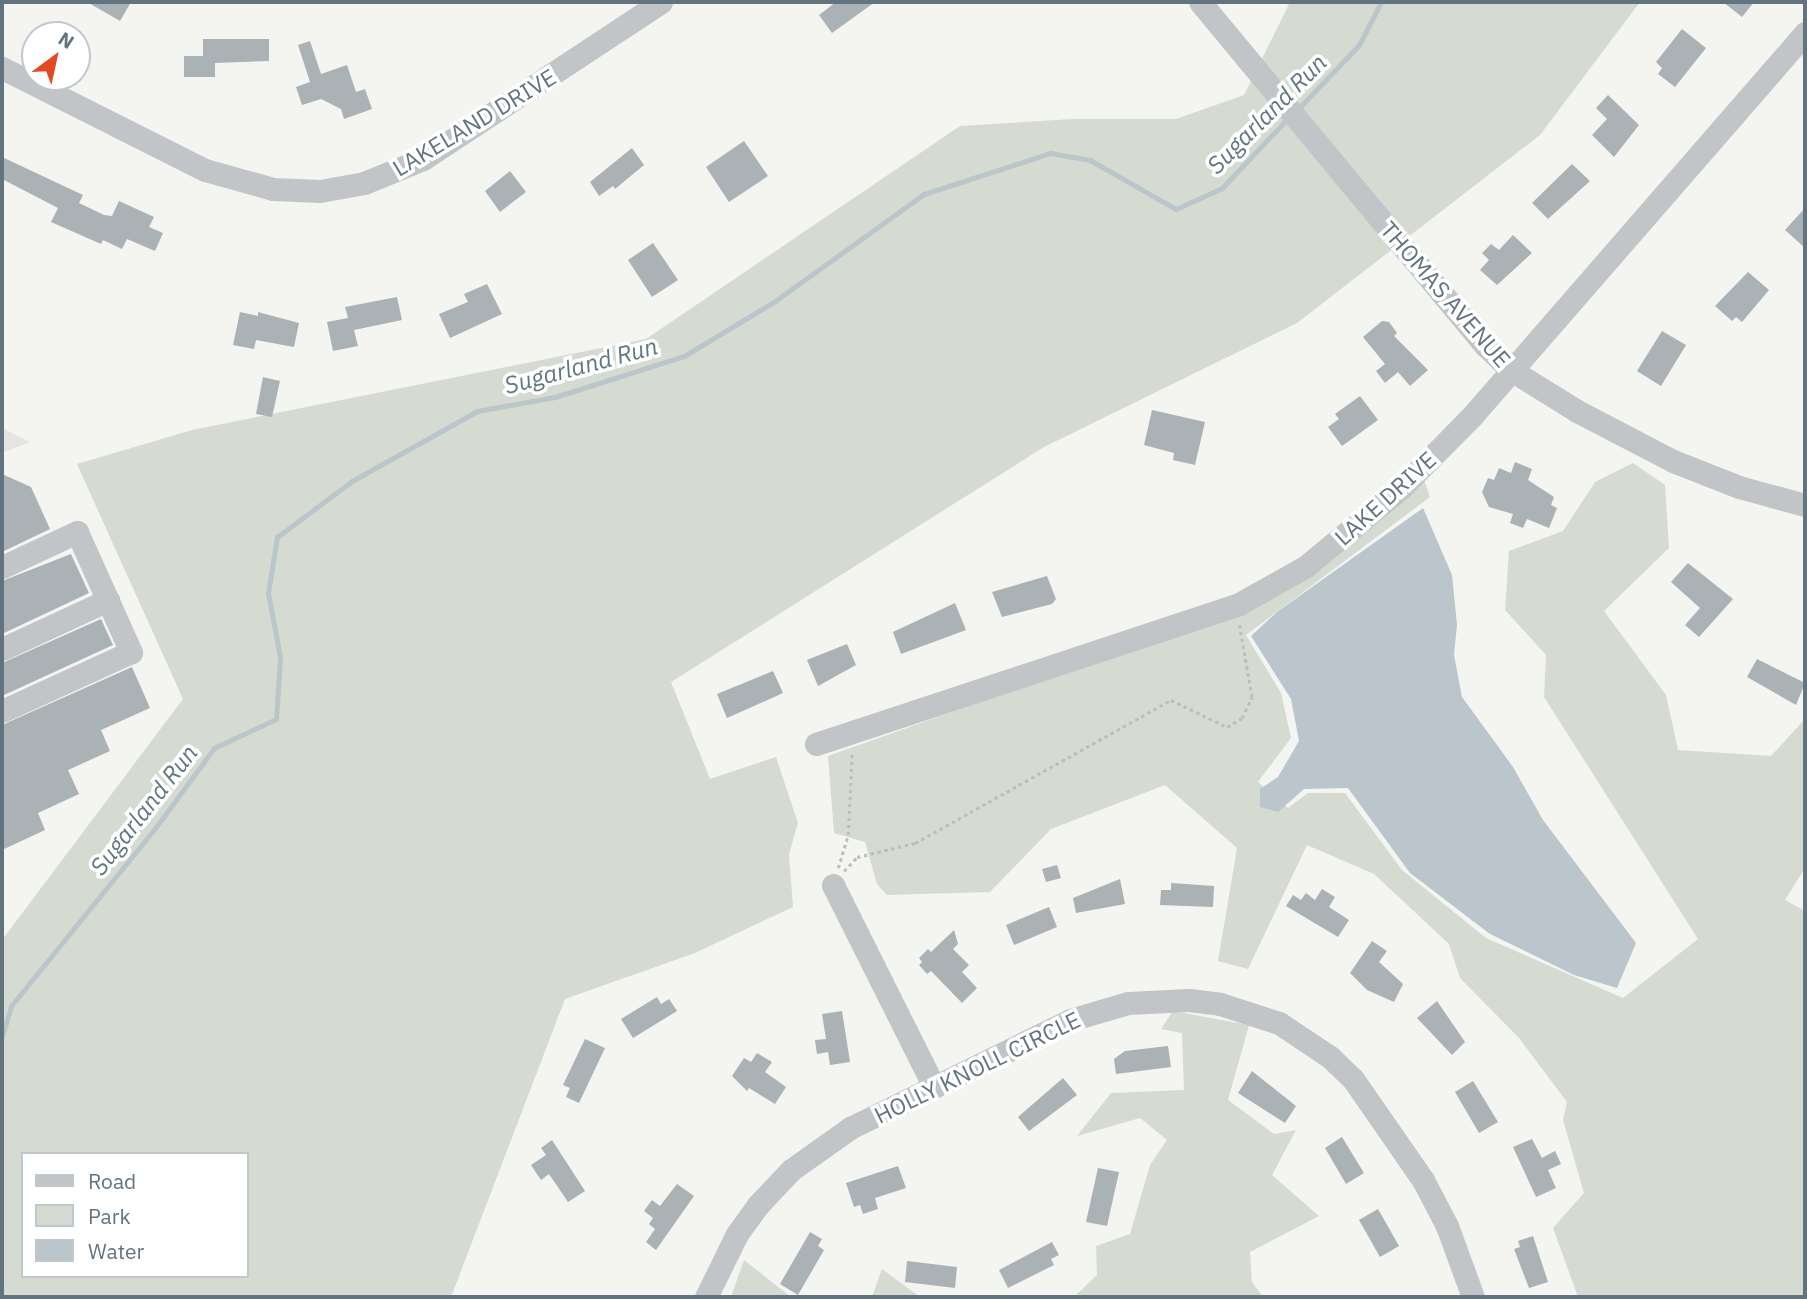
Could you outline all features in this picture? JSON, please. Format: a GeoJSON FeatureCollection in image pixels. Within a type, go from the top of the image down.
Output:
{"type":"FeatureCollection","features":[{"type":"Feature","properties":{"kind":"street","name":"LAKELAND DRIVE"},"geometry":{"type":"LineString","coordinates":[[2,68],[205,170],[273,189],[320,191],[364,183],[423,159],[661,2]]}},
{"type":"Feature","properties":{"kind":"street","name":"THOMAS AVENUE"},"geometry":{"type":"LineString","coordinates":[[1200,2],[1486,346],[1511,370],[1577,411],[1673,461],[1805,505]]}},
{"type":"Feature","properties":{"kind":"street","name":"LAKE DRIVE"},"geometry":{"type":"LineString","coordinates":[[816,744],[1239,604],[1305,567],[1402,487],[1511,370],[1805,33]]}},
{"type":"Feature","properties":{"kind":"street"},"geometry":{"type":"LineString","coordinates":[[2,567],[77,532],[131,652],[2,711]]}},
{"type":"Feature","properties":{"kind":"street"},"geometry":{"type":"LineString","coordinates":[[2,649],[107,600]]}},
{"type":"Feature","properties":{"kind":"street"},"geometry":{"type":"LineString","coordinates":[[833,884],[933,1085]]}},
{"type":"Feature","properties":{"kind":"street","name":"HOLLY KNOLL CIRCLE"},"geometry":{"type":"LineString","coordinates":[[706,1297],[737,1234],[791,1170],[850,1128],[1027,1038],[1102,1009],[1189,1000],[1250,1012],[1304,1038],[1368,1096],[1398,1138],[1447,1226],[1473,1297]]}},
{"type":"Feature","properties":{"kind":"path"},"geometry":{"type":"LineString","coordinates":[[833,884],[857,857],[915,843],[1171,700],[1227,727],[1242,718],[1252,697],[1250,669],[1239,641],[1239,604]]}},
{"type":"Feature","properties":{"kind":"path"},"geometry":{"type":"LineString","coordinates":[[833,884],[848,835],[852,744],[848,733]]}},
{"type":"Feature","properties":{"kind":"shaded area"},"geometry":{"type":"Polygon","coordinates":[[[2,428],[30,442],[2,453],[2,428]]]}},
{"type":"Feature","properties":{"kind":"green space"},"geometry":{"type":"Polygon","coordinates":[[[1290,2],[1640,2],[1540,135],[1297,323],[1044,447],[671,682],[710,779],[776,757],[798,823],[789,854],[793,907],[695,953],[565,999],[451,1297],[2,1297],[2,940],[183,699],[77,464],[192,430],[646,339],[960,126],[1072,119],[1176,119],[1244,95],[1290,2]]]}},
{"type":"Feature","properties":{"kind":"green space"},"geometry":{"type":"Polygon","coordinates":[[[1633,463],[1665,485],[1669,548],[1604,611],[1666,695],[1678,750],[1771,756],[1805,719],[1805,868],[1785,900],[1805,911],[1805,1297],[1578,1297],[1553,1228],[1584,1193],[1563,1120],[1567,1102],[1519,1038],[1460,978],[1449,944],[1374,874],[1307,845],[1248,969],[1218,961],[1237,848],[1165,785],[1051,829],[990,892],[887,895],[877,884],[865,842],[834,833],[828,756],[1245,608],[1423,477],[1430,497],[1246,635],[1281,693],[1291,738],[1258,782],[1288,808],[1308,793],[1345,793],[1402,870],[1486,938],[1623,998],[1698,939],[1544,697],[1546,655],[1505,610],[1509,551],[1563,531],[1595,482],[1633,463]]]}},
{"type":"Feature","properties":{"kind":"green space"},"geometry":{"type":"Polygon","coordinates":[[[1173,1011],[1249,1025],[1228,1100],[1274,1134],[1296,1130],[1272,1175],[1319,1216],[1250,1252],[1252,1282],[1263,1297],[1074,1297],[1097,1275],[1096,1246],[1130,1234],[1150,1165],[1167,1140],[1140,1118],[1077,1136],[1111,1093],[1184,1090],[1182,1033],[1161,1029],[1173,1011]]]}},
{"type":"Feature","properties":{"kind":"green space"},"geometry":{"type":"Polygon","coordinates":[[[744,1260],[791,1297],[731,1297],[744,1260]]]}},
{"type":"Feature","properties":{"kind":"green space"},"geometry":{"type":"Polygon","coordinates":[[[882,1269],[920,1297],[872,1297],[882,1269]]]}},
{"type":"Feature","properties":{"kind":"water"},"geometry":{"type":"Polygon","coordinates":[[[1423,508],[1452,575],[1457,625],[1454,655],[1462,697],[1513,767],[1543,820],[1636,943],[1617,988],[1574,975],[1490,934],[1410,873],[1348,788],[1304,789],[1278,812],[1260,807],[1260,789],[1278,777],[1299,741],[1291,699],[1251,636],[1277,612],[1423,508]]]}},
{"type":"Feature","properties":{"kind":"building"},"geometry":{"type":"Polygon","coordinates":[[[87,2],[131,2],[120,21],[87,2]]]}},
{"type":"Feature","properties":{"kind":"building"},"geometry":{"type":"Polygon","coordinates":[[[836,2],[875,2],[832,33],[819,15],[836,2]]]}},
{"type":"Feature","properties":{"kind":"building"},"geometry":{"type":"Polygon","coordinates":[[[1723,2],[1754,2],[1742,17],[1723,2]]]}},
{"type":"Feature","properties":{"kind":"building"},"geometry":{"type":"Polygon","coordinates":[[[1682,29],[1706,48],[1675,87],[1658,74],[1662,68],[1656,62],[1682,29]]]}},
{"type":"Feature","properties":{"kind":"building"},"geometry":{"type":"Polygon","coordinates":[[[203,39],[269,39],[269,61],[215,63],[215,77],[184,77],[184,56],[203,56],[203,39]]]}},
{"type":"Feature","properties":{"kind":"building"},"geometry":{"type":"Polygon","coordinates":[[[310,41],[321,74],[347,65],[356,92],[365,89],[372,109],[344,119],[341,109],[321,99],[302,105],[296,87],[310,82],[298,45],[310,41]]]}},
{"type":"Feature","properties":{"kind":"building"},"geometry":{"type":"Polygon","coordinates":[[[1608,95],[1639,125],[1614,157],[1592,135],[1607,119],[1596,108],[1608,95]]]}},
{"type":"Feature","properties":{"kind":"building"},"geometry":{"type":"Polygon","coordinates":[[[744,141],[768,176],[729,202],[706,167],[744,141]]]}},
{"type":"Feature","properties":{"kind":"building"},"geometry":{"type":"Polygon","coordinates":[[[632,148],[644,165],[615,189],[613,186],[599,196],[590,182],[632,148]]]}},
{"type":"Feature","properties":{"kind":"building"},"geometry":{"type":"Polygon","coordinates":[[[2,157],[83,195],[79,203],[104,215],[112,216],[119,201],[154,217],[149,227],[163,233],[155,251],[127,239],[122,249],[103,240],[101,244],[51,222],[58,208],[2,179],[2,157]]]}},
{"type":"Feature","properties":{"kind":"building"},"geometry":{"type":"Polygon","coordinates":[[[1572,164],[1590,181],[1548,219],[1532,203],[1572,164]]]}},
{"type":"Feature","properties":{"kind":"building"},"geometry":{"type":"Polygon","coordinates":[[[510,171],[526,192],[500,212],[485,191],[510,171]]]}},
{"type":"Feature","properties":{"kind":"building"},"geometry":{"type":"Polygon","coordinates":[[[1805,208],[1805,248],[1785,230],[1805,208]]]}},
{"type":"Feature","properties":{"kind":"building"},"geometry":{"type":"Polygon","coordinates":[[[1513,235],[1532,253],[1497,285],[1480,270],[1489,260],[1482,253],[1491,244],[1499,250],[1513,235]]]}},
{"type":"Feature","properties":{"kind":"building"},"geometry":{"type":"Polygon","coordinates":[[[653,243],[678,280],[652,297],[628,260],[653,243]]]}},
{"type":"Feature","properties":{"kind":"building"},"geometry":{"type":"Polygon","coordinates":[[[1748,272],[1769,290],[1742,322],[1736,317],[1732,321],[1715,306],[1748,272]]]}},
{"type":"Feature","properties":{"kind":"building"},"geometry":{"type":"Polygon","coordinates":[[[487,284],[502,314],[450,338],[439,314],[468,302],[464,294],[487,284]]]}},
{"type":"Feature","properties":{"kind":"building"},"geometry":{"type":"Polygon","coordinates":[[[397,297],[402,320],[354,330],[358,346],[333,351],[327,322],[348,318],[345,307],[397,297]]]}},
{"type":"Feature","properties":{"kind":"building"},"geometry":{"type":"Polygon","coordinates":[[[240,312],[258,316],[258,312],[299,323],[294,347],[256,340],[254,349],[233,345],[240,312]]]}},
{"type":"Feature","properties":{"kind":"building"},"geometry":{"type":"Polygon","coordinates":[[[1382,321],[1389,322],[1397,333],[1394,336],[1428,370],[1410,386],[1398,372],[1385,383],[1376,371],[1385,364],[1363,337],[1382,321]]]}},
{"type":"Feature","properties":{"kind":"building"},"geometry":{"type":"Polygon","coordinates":[[[1662,331],[1686,345],[1661,386],[1637,371],[1662,331]]]}},
{"type":"Feature","properties":{"kind":"building"},"geometry":{"type":"Polygon","coordinates":[[[263,377],[280,381],[272,417],[256,414],[263,377]]]}},
{"type":"Feature","properties":{"kind":"building"},"geometry":{"type":"Polygon","coordinates":[[[1360,396],[1378,420],[1342,446],[1328,427],[1339,419],[1335,414],[1360,396]]]}},
{"type":"Feature","properties":{"kind":"building"},"geometry":{"type":"Polygon","coordinates":[[[1152,410],[1205,422],[1195,465],[1173,460],[1174,453],[1144,445],[1152,410]]]}},
{"type":"Feature","properties":{"kind":"building"},"geometry":{"type":"Polygon","coordinates":[[[1515,462],[1532,469],[1528,480],[1554,497],[1551,505],[1557,508],[1549,528],[1527,519],[1523,528],[1510,523],[1513,514],[1489,507],[1482,492],[1488,478],[1494,480],[1499,468],[1511,473],[1515,462]]]}},
{"type":"Feature","properties":{"kind":"building"},"geometry":{"type":"Polygon","coordinates":[[[2,474],[31,487],[50,529],[2,552],[2,474]]]}},
{"type":"Feature","properties":{"kind":"building"},"geometry":{"type":"Polygon","coordinates":[[[71,554],[89,593],[2,634],[2,581],[71,554]]]}},
{"type":"Feature","properties":{"kind":"building"},"geometry":{"type":"Polygon","coordinates":[[[1688,563],[1733,599],[1699,637],[1685,625],[1700,608],[1671,582],[1688,563]]]}},
{"type":"Feature","properties":{"kind":"building"},"geometry":{"type":"Polygon","coordinates":[[[1047,576],[1056,599],[1052,604],[1002,617],[992,592],[1047,576]]]}},
{"type":"Feature","properties":{"kind":"building"},"geometry":{"type":"Polygon","coordinates":[[[955,603],[966,630],[901,654],[893,632],[955,603]]]}},
{"type":"Feature","properties":{"kind":"building"},"geometry":{"type":"Polygon","coordinates":[[[101,619],[113,645],[2,696],[2,663],[101,619]]]}},
{"type":"Feature","properties":{"kind":"building"},"geometry":{"type":"Polygon","coordinates":[[[847,644],[856,665],[818,686],[807,660],[847,644]]]}},
{"type":"Feature","properties":{"kind":"building"},"geometry":{"type":"Polygon","coordinates":[[[1757,659],[1805,683],[1796,705],[1747,677],[1757,659]]]}},
{"type":"Feature","properties":{"kind":"building"},"geometry":{"type":"Polygon","coordinates":[[[132,667],[150,708],[101,730],[110,751],[68,770],[79,794],[38,813],[45,830],[2,850],[2,725],[132,667]]]}},
{"type":"Feature","properties":{"kind":"building"},"geometry":{"type":"Polygon","coordinates":[[[773,671],[783,693],[727,718],[717,694],[773,671]]]}},
{"type":"Feature","properties":{"kind":"building"},"geometry":{"type":"Polygon","coordinates":[[[1057,865],[1061,878],[1046,882],[1042,869],[1057,865]]]}},
{"type":"Feature","properties":{"kind":"building"},"geometry":{"type":"Polygon","coordinates":[[[1120,879],[1125,904],[1076,913],[1073,898],[1120,879]]]}},
{"type":"Feature","properties":{"kind":"building"},"geometry":{"type":"Polygon","coordinates":[[[1171,883],[1214,886],[1213,907],[1160,905],[1161,890],[1171,890],[1171,883]]]}},
{"type":"Feature","properties":{"kind":"building"},"geometry":{"type":"Polygon","coordinates":[[[1322,889],[1335,897],[1329,907],[1349,920],[1338,937],[1286,906],[1293,895],[1301,900],[1306,893],[1315,900],[1322,889]]]}},
{"type":"Feature","properties":{"kind":"building"},"geometry":{"type":"Polygon","coordinates":[[[1049,907],[1057,927],[1014,945],[1006,925],[1049,907]]]}},
{"type":"Feature","properties":{"kind":"building"},"geometry":{"type":"Polygon","coordinates":[[[954,930],[958,944],[953,949],[969,965],[962,972],[977,988],[962,1003],[931,971],[927,974],[919,965],[922,962],[919,958],[928,949],[931,952],[954,930]]]}},
{"type":"Feature","properties":{"kind":"building"},"geometry":{"type":"Polygon","coordinates":[[[1372,941],[1387,951],[1379,962],[1403,984],[1394,1002],[1367,990],[1350,973],[1372,941]]]}},
{"type":"Feature","properties":{"kind":"building"},"geometry":{"type":"Polygon","coordinates":[[[657,997],[661,1004],[669,999],[677,1011],[633,1038],[621,1019],[657,997]]]}},
{"type":"Feature","properties":{"kind":"building"},"geometry":{"type":"Polygon","coordinates":[[[1437,1001],[1465,1042],[1452,1055],[1417,1018],[1437,1001]]]}},
{"type":"Feature","properties":{"kind":"building"},"geometry":{"type":"Polygon","coordinates":[[[842,1011],[850,1062],[830,1065],[828,1052],[817,1054],[815,1040],[826,1039],[822,1014],[842,1011]]]}},
{"type":"Feature","properties":{"kind":"building"},"geometry":{"type":"Polygon","coordinates":[[[585,1039],[605,1048],[579,1103],[566,1097],[570,1088],[563,1085],[585,1039]]]}},
{"type":"Feature","properties":{"kind":"building"},"geometry":{"type":"Polygon","coordinates":[[[1168,1046],[1171,1067],[1116,1074],[1114,1059],[1125,1051],[1168,1046]]]}},
{"type":"Feature","properties":{"kind":"building"},"geometry":{"type":"Polygon","coordinates":[[[757,1053],[772,1062],[765,1072],[786,1087],[775,1104],[749,1088],[747,1091],[732,1076],[744,1058],[751,1062],[757,1053]]]}},
{"type":"Feature","properties":{"kind":"building"},"geometry":{"type":"Polygon","coordinates":[[[1252,1071],[1296,1106],[1285,1123],[1238,1093],[1252,1071]]]}},
{"type":"Feature","properties":{"kind":"building"},"geometry":{"type":"Polygon","coordinates":[[[1063,1078],[1077,1095],[1029,1131],[1018,1117],[1063,1078]]]}},
{"type":"Feature","properties":{"kind":"building"},"geometry":{"type":"Polygon","coordinates":[[[1473,1081],[1498,1122],[1479,1133],[1455,1092],[1473,1081]]]}},
{"type":"Feature","properties":{"kind":"building"},"geometry":{"type":"Polygon","coordinates":[[[1342,1137],[1364,1173],[1346,1184],[1325,1148],[1342,1137]]]}},
{"type":"Feature","properties":{"kind":"building"},"geometry":{"type":"Polygon","coordinates":[[[1532,1139],[1542,1158],[1555,1151],[1561,1164],[1548,1170],[1556,1188],[1536,1197],[1513,1147],[1532,1139]]]}},
{"type":"Feature","properties":{"kind":"building"},"geometry":{"type":"Polygon","coordinates":[[[552,1140],[585,1191],[568,1202],[549,1174],[541,1180],[531,1165],[546,1155],[541,1148],[552,1140]]]}},
{"type":"Feature","properties":{"kind":"building"},"geometry":{"type":"Polygon","coordinates":[[[898,1166],[906,1188],[875,1198],[878,1209],[863,1214],[860,1205],[854,1207],[846,1183],[898,1166]]]}},
{"type":"Feature","properties":{"kind":"building"},"geometry":{"type":"Polygon","coordinates":[[[1098,1168],[1119,1172],[1107,1226],[1086,1222],[1098,1168]]]}},
{"type":"Feature","properties":{"kind":"building"},"geometry":{"type":"Polygon","coordinates":[[[677,1184],[694,1196],[656,1250],[646,1242],[655,1229],[649,1224],[653,1218],[644,1211],[652,1200],[660,1206],[677,1184]]]}},
{"type":"Feature","properties":{"kind":"building"},"geometry":{"type":"Polygon","coordinates":[[[1378,1209],[1399,1246],[1380,1257],[1359,1220],[1378,1209]]]}},
{"type":"Feature","properties":{"kind":"building"},"geometry":{"type":"Polygon","coordinates":[[[810,1232],[822,1239],[818,1246],[824,1250],[798,1295],[780,1284],[810,1232]]]}},
{"type":"Feature","properties":{"kind":"building"},"geometry":{"type":"Polygon","coordinates":[[[1533,1236],[1548,1282],[1529,1288],[1514,1249],[1520,1247],[1518,1241],[1533,1236]]]}},
{"type":"Feature","properties":{"kind":"building"},"geometry":{"type":"Polygon","coordinates":[[[1052,1242],[1059,1255],[1051,1259],[1054,1265],[1008,1288],[999,1270],[1052,1242]]]}},
{"type":"Feature","properties":{"kind":"building"},"geometry":{"type":"Polygon","coordinates":[[[907,1261],[957,1267],[955,1288],[905,1282],[907,1261]]]}},
{"type":"Feature","properties":{"kind":"waterway","name":"Sugarland Run"},"geometry":{"type":"LineString","coordinates":[[1298,109],[1359,45],[1381,2]]}},
{"type":"Feature","properties":{"kind":"waterway","name":"Sugarland Run"},"geometry":{"type":"LineString","coordinates":[[2,1036],[11,1006],[156,827],[214,748],[276,719],[280,657],[268,593],[277,537],[352,481],[477,411],[555,397],[684,356],[775,301],[924,194],[1050,153],[1090,160],[1176,209],[1222,188],[1288,118]]}}]}
